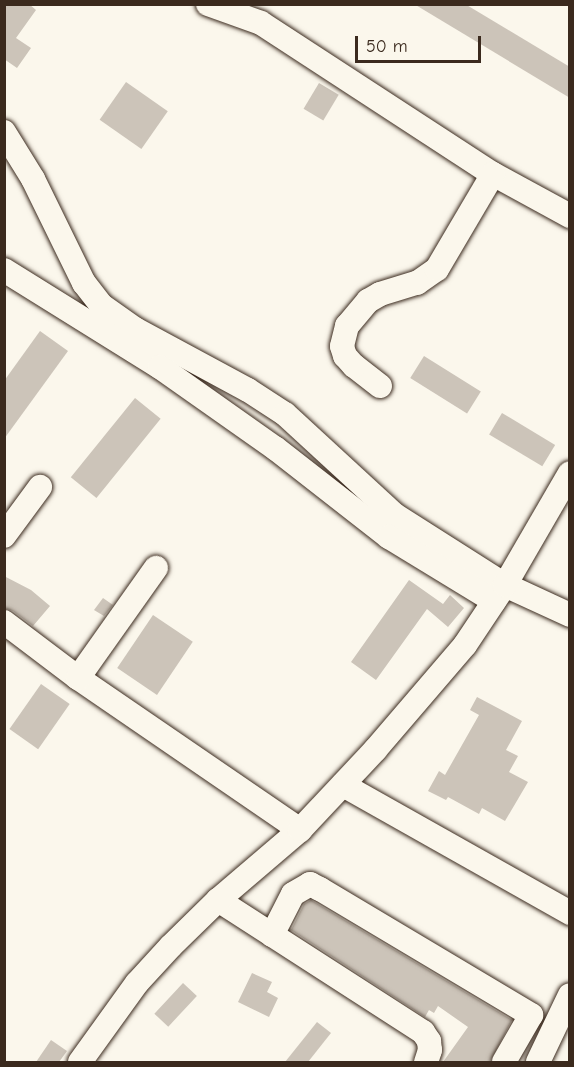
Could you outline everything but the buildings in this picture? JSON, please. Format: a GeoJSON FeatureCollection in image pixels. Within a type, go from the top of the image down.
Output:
{"type":"FeatureCollection","features":[{"type":"Feature","properties":{"kind":"street"},"geometry":{"type":"LineString","coordinates":[[208,4],[261,23],[493,174],[570,216]]}},
{"type":"Feature","properties":{"kind":"street"},"geometry":{"type":"LineString","coordinates":[[4,132],[33,179],[84,283],[101,305],[135,328],[248,390],[285,414],[395,515],[500,593]]}},
{"type":"Feature","properties":{"kind":"street"},"geometry":{"type":"LineString","coordinates":[[380,386],[345,356],[342,346],[347,327],[368,301],[380,294],[417,282],[437,269],[493,174]]}},
{"type":"Feature","properties":{"kind":"street"},"geometry":{"type":"LineString","coordinates":[[4,270],[160,367],[275,448],[389,537],[500,593],[570,615]]}},
{"type":"Feature","properties":{"kind":"street"},"geometry":{"type":"LineString","coordinates":[[80,1062],[137,983],[218,900],[300,830],[343,785],[465,645],[500,593],[570,473]]}},
{"type":"Feature","properties":{"kind":"street"},"geometry":{"type":"LineString","coordinates":[[4,536],[40,487]]}},
{"type":"Feature","properties":{"kind":"street"},"geometry":{"type":"LineString","coordinates":[[78,678],[156,568]]}},
{"type":"Feature","properties":{"kind":"street"},"geometry":{"type":"LineString","coordinates":[[4,622],[78,678],[300,830]]}},
{"type":"Feature","properties":{"kind":"street"},"geometry":{"type":"LineString","coordinates":[[343,785],[570,913]]}},
{"type":"Feature","properties":{"kind":"street"},"geometry":{"type":"LineString","coordinates":[[272,935],[293,894],[310,884],[320,889],[531,1015],[504,1062]]}},
{"type":"Feature","properties":{"kind":"street"},"geometry":{"type":"LineString","coordinates":[[218,900],[423,1032],[429,1041],[426,1062]]}},
{"type":"Feature","properties":{"kind":"street"},"geometry":{"type":"LineString","coordinates":[[538,1062],[570,995]]}}]}
